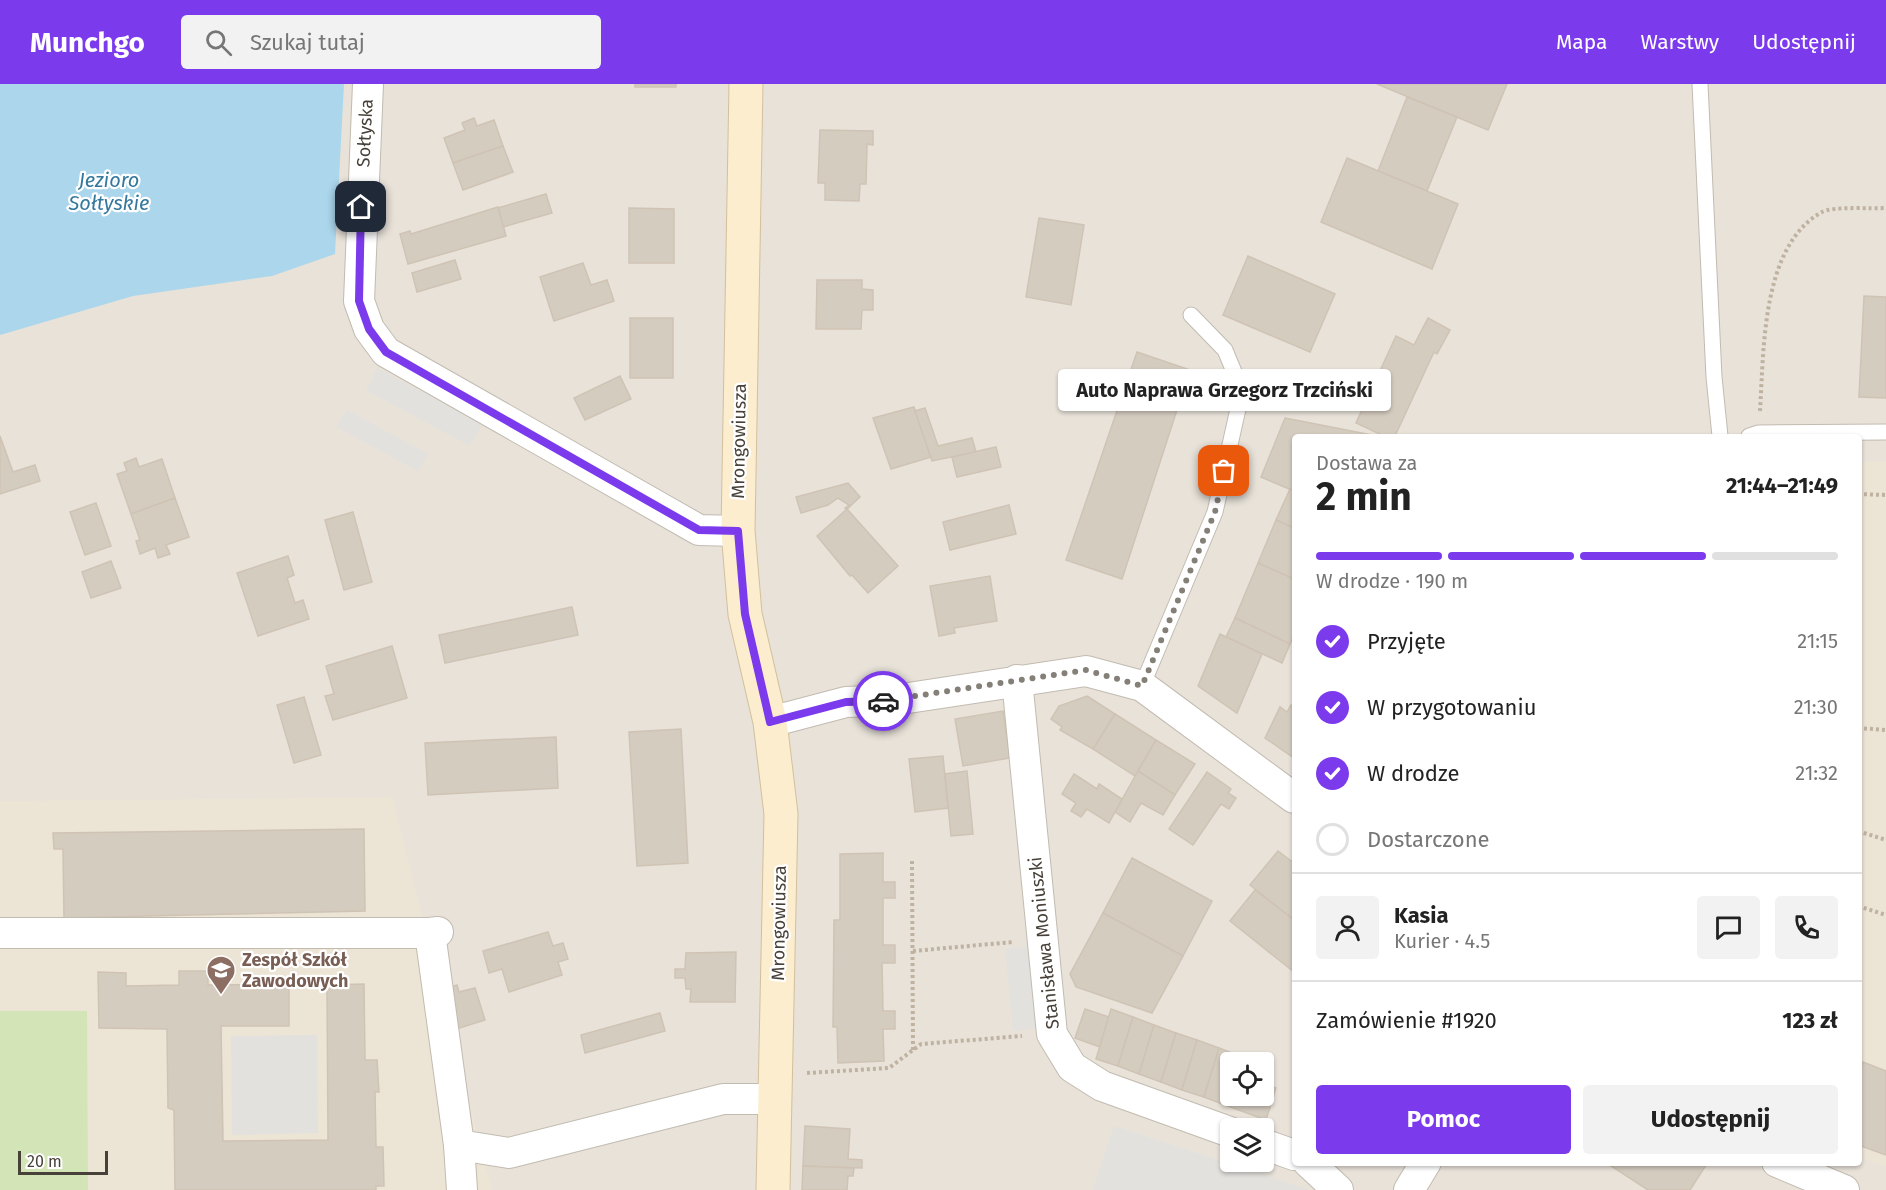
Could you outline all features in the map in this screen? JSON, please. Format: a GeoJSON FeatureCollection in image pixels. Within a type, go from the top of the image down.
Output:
{"type":"FeatureCollection","features":[{"type":"Feature","properties":{"kind":"street","name":"Sołtyska"},"geometry":{"type":"LineString","coordinates":[[368,84],[359,301],[369,329],[386,352],[699,530],[738,531]]}},
{"type":"Feature","properties":{"kind":"street","name":"Mrongowiusza"},"geometry":{"type":"LineString","coordinates":[[746,84],[738,531],[745,614],[770,722],[781,814],[773,1190]]}},
{"type":"Feature","properties":{"kind":"street"},"geometry":{"type":"LineString","coordinates":[[770,722],[846,702],[895,700],[1086,670],[1142,686],[1292,797]]}},
{"type":"Feature","properties":{"kind":"street","name":"Stanisława Moniuszki"},"geometry":{"type":"LineString","coordinates":[[1017,681],[1052,1034],[1072,1067],[1102,1086],[1220,1128]]}},
{"type":"Feature","properties":{"kind":"street"},"geometry":{"type":"LineString","coordinates":[[0,933],[434,932],[459,1145],[462,1190]]}},
{"type":"Feature","properties":{"kind":"street"},"geometry":{"type":"LineString","coordinates":[[459,1145],[509,1153],[723,1099],[774,1099]]}},
{"type":"Feature","properties":{"kind":"street"},"geometry":{"type":"LineString","coordinates":[[1274,1148],[1292,1154]]}},
{"type":"Feature","properties":{"kind":"street"},"geometry":{"type":"LineString","coordinates":[[1312,1166],[1338,1190]]}},
{"type":"Feature","properties":{"kind":"street"},"geometry":{"type":"LineString","coordinates":[[1409,1190],[1424,1166]]}},
{"type":"Feature","properties":{"kind":"street"},"geometry":{"type":"LineString","coordinates":[[1787,1166],[1844,1190]]}},
{"type":"Feature","properties":{"kind":"lane"},"geometry":{"type":"LineString","coordinates":[[1700,84],[1714,377],[1720,434]]}},
{"type":"Feature","properties":{"kind":"lane"},"geometry":{"type":"LineString","coordinates":[[1142,686],[1215,512],[1242,391],[1225,350],[1191,315]]}},
{"type":"Feature","properties":{"kind":"lane"},"geometry":{"type":"LineString","coordinates":[[1797,434],[1886,432]]}},
{"type":"Feature","properties":{"kind":"path"},"geometry":{"type":"LineString","coordinates":[[1753,434],[1767,304],[1792,237],[1823,211],[1886,208]]}},
{"type":"Feature","properties":{"kind":"path"},"geometry":{"type":"LineString","coordinates":[[1862,494],[1886,495]]}},
{"type":"Feature","properties":{"kind":"path"},"geometry":{"type":"LineString","coordinates":[[1862,728],[1886,730]]}},
{"type":"Feature","properties":{"kind":"path"},"geometry":{"type":"LineString","coordinates":[[1862,832],[1886,840]]}},
{"type":"Feature","properties":{"kind":"path"},"geometry":{"type":"LineString","coordinates":[[912,861],[913,1051]]}},
{"type":"Feature","properties":{"kind":"path"},"geometry":{"type":"LineString","coordinates":[[1862,907],[1886,915]]}},
{"type":"Feature","properties":{"kind":"path"},"geometry":{"type":"LineString","coordinates":[[913,951],[1043,939]]}},
{"type":"Feature","properties":{"kind":"path"},"geometry":{"type":"LineString","coordinates":[[797,1074],[889,1068],[921,1044],[1052,1034]]}},
{"type":"Feature","properties":{"kind":"shaded area"},"geometry":{"type":"Polygon","coordinates":[[[0,84],[1886,84],[1886,1190],[0,1190],[0,84]]]}},
{"type":"Feature","properties":{"kind":"shaded area"},"geometry":{"type":"Polygon","coordinates":[[[377,368],[482,424],[470,446],[366,390],[377,368]]]}},
{"type":"Feature","properties":{"kind":"shaded area"},"geometry":{"type":"Polygon","coordinates":[[[347,410],[428,454],[418,471],[337,427],[347,410]]]}},
{"type":"Feature","properties":{"kind":"shaded area"},"geometry":{"type":"Polygon","coordinates":[[[1862,462],[1886,462],[1886,1167],[1862,1158],[1862,462]]]}},
{"type":"Feature","properties":{"kind":"shaded area","name":"Zespół Szkół Zawodowych"},"geometry":{"type":"Polygon","coordinates":[[[392,797],[492,1190],[0,1190],[0,801],[392,797]]]}},
{"type":"Feature","properties":{"kind":"shaded area"},"geometry":{"type":"Polygon","coordinates":[[[1032,946],[1040,1028],[1013,1031],[1005,949],[1032,946]]]}},
{"type":"Feature","properties":{"kind":"shaded area"},"geometry":{"type":"Polygon","coordinates":[[[317,1035],[318,1133],[232,1135],[231,1036],[317,1035]]]}},
{"type":"Feature","properties":{"kind":"shaded area"},"geometry":{"type":"Polygon","coordinates":[[[1114,1126],[1220,1161],[1220,1172],[1254,1172],[1309,1190],[1093,1190],[1114,1126]]]}},
{"type":"Feature","properties":{"kind":"green space"},"geometry":{"type":"Polygon","coordinates":[[[0,1011],[87,1011],[88,1190],[0,1190],[0,1011]]]}},
{"type":"Feature","properties":{"kind":"water","name":"Jezioro Sołtyskie"},"geometry":{"type":"Polygon","coordinates":[[[0,84],[344,84],[335,254],[272,276],[133,296],[0,335],[0,84]]]}},
{"type":"Feature","properties":{"kind":"building"},"geometry":{"type":"Polygon","coordinates":[[[635,84],[676,84],[676,87],[635,87],[635,84]]]}},
{"type":"Feature","properties":{"kind":"building"},"geometry":{"type":"Polygon","coordinates":[[[1377,84],[1507,84],[1488,130],[1377,84]]]}},
{"type":"Feature","properties":{"kind":"building"},"geometry":{"type":"Polygon","coordinates":[[[1407,97],[1457,117],[1427,191],[1378,171],[1407,97]]]}},
{"type":"Feature","properties":{"kind":"building"},"geometry":{"type":"Polygon","coordinates":[[[474,118],[477,126],[494,120],[503,146],[453,163],[444,138],[465,130],[462,123],[474,118]]]}},
{"type":"Feature","properties":{"kind":"building"},"geometry":{"type":"Polygon","coordinates":[[[820,130],[873,131],[873,145],[867,144],[866,184],[860,184],[859,201],[825,200],[825,183],[818,183],[820,130]]]}},
{"type":"Feature","properties":{"kind":"building"},"geometry":{"type":"Polygon","coordinates":[[[503,146],[513,172],[463,190],[453,163],[503,146]]]}},
{"type":"Feature","properties":{"kind":"building"},"geometry":{"type":"Polygon","coordinates":[[[1347,158],[1458,204],[1432,269],[1321,222],[1347,158]]]}},
{"type":"Feature","properties":{"kind":"building"},"geometry":{"type":"Polygon","coordinates":[[[546,194],[552,213],[503,227],[498,208],[546,194]]]}},
{"type":"Feature","properties":{"kind":"building"},"geometry":{"type":"Polygon","coordinates":[[[498,207],[506,236],[408,264],[400,234],[410,231],[411,234],[498,207]]]}},
{"type":"Feature","properties":{"kind":"building"},"geometry":{"type":"Polygon","coordinates":[[[629,208],[674,209],[674,263],[629,263],[629,208]]]}},
{"type":"Feature","properties":{"kind":"building"},"geometry":{"type":"Polygon","coordinates":[[[1039,218],[1084,225],[1071,305],[1026,297],[1039,218]]]}},
{"type":"Feature","properties":{"kind":"building"},"geometry":{"type":"Polygon","coordinates":[[[1248,256],[1335,294],[1310,352],[1223,315],[1248,256]]]}},
{"type":"Feature","properties":{"kind":"building"},"geometry":{"type":"Polygon","coordinates":[[[455,260],[461,279],[417,292],[412,273],[455,260]]]}},
{"type":"Feature","properties":{"kind":"building"},"geometry":{"type":"Polygon","coordinates":[[[583,263],[591,285],[607,280],[614,301],[554,321],[540,277],[583,263]]]}},
{"type":"Feature","properties":{"kind":"building"},"geometry":{"type":"Polygon","coordinates":[[[817,280],[862,280],[862,289],[873,290],[873,310],[862,310],[861,329],[816,329],[817,280]]]}},
{"type":"Feature","properties":{"kind":"building"},"geometry":{"type":"Polygon","coordinates":[[[1864,296],[1886,297],[1886,398],[1859,397],[1864,296]]]}},
{"type":"Feature","properties":{"kind":"building"},"geometry":{"type":"Polygon","coordinates":[[[630,318],[673,318],[673,378],[630,378],[630,318]]]}},
{"type":"Feature","properties":{"kind":"building"},"geometry":{"type":"Polygon","coordinates":[[[1428,318],[1450,330],[1437,354],[1434,352],[1396,434],[1380,434],[1356,423],[1396,336],[1414,345],[1428,318]]]}},
{"type":"Feature","properties":{"kind":"building"},"geometry":{"type":"Polygon","coordinates":[[[1137,352],[1190,370],[1122,579],[1066,560],[1137,352]]]}},
{"type":"Feature","properties":{"kind":"building"},"geometry":{"type":"Polygon","coordinates":[[[620,376],[631,399],[585,420],[574,398],[620,376]]]}},
{"type":"Feature","properties":{"kind":"building"},"geometry":{"type":"Polygon","coordinates":[[[914,407],[931,457],[891,469],[873,418],[914,407]]]}},
{"type":"Feature","properties":{"kind":"building"},"geometry":{"type":"Polygon","coordinates":[[[925,408],[938,446],[972,438],[976,452],[932,461],[915,411],[925,408]]]}},
{"type":"Feature","properties":{"kind":"building"},"geometry":{"type":"Polygon","coordinates":[[[1285,418],[1367,434],[1292,434],[1292,490],[1261,477],[1285,418]]]}},
{"type":"Feature","properties":{"kind":"building"},"geometry":{"type":"Polygon","coordinates":[[[0,436],[13,472],[35,465],[40,481],[0,494],[0,436]]]}},
{"type":"Feature","properties":{"kind":"building"},"geometry":{"type":"Polygon","coordinates":[[[996,447],[1001,467],[957,477],[952,457],[996,447]]]}},
{"type":"Feature","properties":{"kind":"building"},"geometry":{"type":"Polygon","coordinates":[[[136,458],[139,467],[162,459],[175,498],[131,514],[117,474],[127,471],[124,463],[136,458]]]}},
{"type":"Feature","properties":{"kind":"building"},"geometry":{"type":"Polygon","coordinates":[[[848,483],[860,497],[847,509],[845,508],[849,505],[838,498],[828,505],[801,513],[796,497],[848,483]]]}},
{"type":"Feature","properties":{"kind":"building"},"geometry":{"type":"Polygon","coordinates":[[[1290,489],[1292,490],[1292,527],[1276,520],[1290,489]]]}},
{"type":"Feature","properties":{"kind":"building"},"geometry":{"type":"Polygon","coordinates":[[[175,498],[189,537],[166,545],[170,554],[158,558],[155,548],[140,554],[136,541],[140,540],[131,514],[175,498]]]}},
{"type":"Feature","properties":{"kind":"building"},"geometry":{"type":"Polygon","coordinates":[[[96,503],[111,546],[85,555],[70,512],[96,503]]]}},
{"type":"Feature","properties":{"kind":"building"},"geometry":{"type":"Polygon","coordinates":[[[1009,505],[1016,534],[950,550],[943,522],[1009,505]]]}},
{"type":"Feature","properties":{"kind":"building"},"geometry":{"type":"Polygon","coordinates":[[[847,509],[898,566],[868,593],[852,575],[850,576],[817,536],[847,509]]]}},
{"type":"Feature","properties":{"kind":"building"},"geometry":{"type":"Polygon","coordinates":[[[353,512],[372,582],[344,590],[325,520],[353,512]]]}},
{"type":"Feature","properties":{"kind":"building"},"geometry":{"type":"Polygon","coordinates":[[[1276,520],[1292,527],[1292,578],[1258,563],[1276,520]]]}},
{"type":"Feature","properties":{"kind":"building"},"geometry":{"type":"Polygon","coordinates":[[[288,556],[294,575],[287,578],[295,603],[303,600],[309,619],[258,636],[237,573],[288,556]]]}},
{"type":"Feature","properties":{"kind":"building"},"geometry":{"type":"Polygon","coordinates":[[[111,561],[121,588],[91,598],[82,572],[111,561]]]}},
{"type":"Feature","properties":{"kind":"building"},"geometry":{"type":"Polygon","coordinates":[[[1258,563],[1292,578],[1292,639],[1290,644],[1235,618],[1258,563]]]}},
{"type":"Feature","properties":{"kind":"building"},"geometry":{"type":"Polygon","coordinates":[[[990,576],[997,621],[954,628],[955,633],[939,636],[930,586],[990,576]]]}},
{"type":"Feature","properties":{"kind":"building"},"geometry":{"type":"Polygon","coordinates":[[[572,607],[578,635],[445,663],[439,635],[572,607]]]}},
{"type":"Feature","properties":{"kind":"building"},"geometry":{"type":"Polygon","coordinates":[[[1235,618],[1290,644],[1282,663],[1226,637],[1235,618]]]}},
{"type":"Feature","properties":{"kind":"building"},"geometry":{"type":"Polygon","coordinates":[[[1220,634],[1262,654],[1237,713],[1198,686],[1220,634]]]}},
{"type":"Feature","properties":{"kind":"building"},"geometry":{"type":"Polygon","coordinates":[[[392,646],[407,698],[333,720],[325,696],[334,694],[326,666],[392,646]]]}},
{"type":"Feature","properties":{"kind":"building"},"geometry":{"type":"Polygon","coordinates":[[[1087,696],[1115,714],[1093,749],[1060,730],[1062,727],[1051,719],[1059,706],[1087,696]]]}},
{"type":"Feature","properties":{"kind":"building"},"geometry":{"type":"Polygon","coordinates":[[[304,697],[321,755],[294,763],[277,705],[304,697]]]}},
{"type":"Feature","properties":{"kind":"building"},"geometry":{"type":"Polygon","coordinates":[[[1291,705],[1292,757],[1265,738],[1280,707],[1287,712],[1291,705]]]}},
{"type":"Feature","properties":{"kind":"building"},"geometry":{"type":"Polygon","coordinates":[[[1003,711],[1010,758],[963,766],[955,719],[1003,711]]]}},
{"type":"Feature","properties":{"kind":"building"},"geometry":{"type":"Polygon","coordinates":[[[1115,714],[1156,740],[1135,776],[1093,749],[1115,714]]]}},
{"type":"Feature","properties":{"kind":"building"},"geometry":{"type":"Polygon","coordinates":[[[681,729],[688,863],[637,866],[629,732],[681,729]]]}},
{"type":"Feature","properties":{"kind":"building"},"geometry":{"type":"Polygon","coordinates":[[[556,737],[558,788],[428,795],[425,743],[556,737]]]}},
{"type":"Feature","properties":{"kind":"building"},"geometry":{"type":"Polygon","coordinates":[[[1156,740],[1195,764],[1175,795],[1138,771],[1156,740]]]}},
{"type":"Feature","properties":{"kind":"building"},"geometry":{"type":"Polygon","coordinates":[[[943,756],[948,808],[915,812],[909,759],[943,756]]]}},
{"type":"Feature","properties":{"kind":"building"},"geometry":{"type":"Polygon","coordinates":[[[967,771],[973,834],[951,836],[945,774],[967,771]]]}},
{"type":"Feature","properties":{"kind":"building"},"geometry":{"type":"Polygon","coordinates":[[[1138,771],[1175,795],[1163,815],[1141,803],[1130,822],[1115,812],[1138,771]]]}},
{"type":"Feature","properties":{"kind":"building"},"geometry":{"type":"Polygon","coordinates":[[[1207,772],[1231,789],[1228,793],[1236,798],[1229,809],[1221,804],[1193,845],[1169,829],[1207,772]]]}},
{"type":"Feature","properties":{"kind":"building"},"geometry":{"type":"Polygon","coordinates":[[[1074,774],[1097,789],[1099,784],[1122,799],[1109,823],[1087,809],[1081,817],[1071,811],[1076,803],[1062,794],[1074,774]]]}},
{"type":"Feature","properties":{"kind":"building"},"geometry":{"type":"Polygon","coordinates":[[[364,829],[365,911],[64,918],[63,849],[54,849],[53,833],[364,829]]]}},
{"type":"Feature","properties":{"kind":"building"},"geometry":{"type":"Polygon","coordinates":[[[1278,851],[1292,862],[1292,918],[1250,885],[1278,851]]]}},
{"type":"Feature","properties":{"kind":"building"},"geometry":{"type":"Polygon","coordinates":[[[883,853],[883,882],[895,882],[895,898],[883,898],[883,945],[895,945],[895,963],[882,963],[883,1011],[895,1011],[895,1029],[883,1029],[884,1061],[838,1063],[837,1027],[833,1027],[834,920],[840,920],[840,854],[883,853]]]}},
{"type":"Feature","properties":{"kind":"building"},"geometry":{"type":"Polygon","coordinates":[[[1132,858],[1212,901],[1183,956],[1103,913],[1132,858]]]}},
{"type":"Feature","properties":{"kind":"building"},"geometry":{"type":"Polygon","coordinates":[[[1255,890],[1292,918],[1292,970],[1230,921],[1255,890]]]}},
{"type":"Feature","properties":{"kind":"building"},"geometry":{"type":"Polygon","coordinates":[[[1103,913],[1183,956],[1152,1013],[1076,987],[1070,974],[1103,913]]]}},
{"type":"Feature","properties":{"kind":"building"},"geometry":{"type":"Polygon","coordinates":[[[548,932],[553,946],[563,943],[568,959],[558,962],[562,975],[509,992],[502,969],[489,973],[483,951],[548,932]]]}},
{"type":"Feature","properties":{"kind":"building"},"geometry":{"type":"Polygon","coordinates":[[[736,952],[735,1002],[690,1002],[691,989],[686,989],[685,978],[675,978],[675,969],[685,969],[686,953],[736,952]]]}},
{"type":"Feature","properties":{"kind":"building"},"geometry":{"type":"Polygon","coordinates":[[[179,971],[208,971],[208,985],[289,984],[289,1026],[221,1026],[223,1141],[328,1140],[327,985],[364,984],[365,1060],[377,1060],[379,1092],[375,1092],[376,1147],[383,1147],[384,1186],[376,1186],[376,1190],[175,1190],[174,1110],[168,1108],[167,1029],[99,1028],[98,972],[126,973],[126,986],[179,985],[179,971]]]}},
{"type":"Feature","properties":{"kind":"building"},"geometry":{"type":"Polygon","coordinates":[[[457,985],[459,992],[475,988],[485,1020],[456,1029],[445,989],[457,985]]]}},
{"type":"Feature","properties":{"kind":"building"},"geometry":{"type":"Polygon","coordinates":[[[1085,1009],[1109,1017],[1100,1047],[1075,1038],[1085,1009]]]}},
{"type":"Feature","properties":{"kind":"building"},"geometry":{"type":"Polygon","coordinates":[[[1111,1009],[1133,1017],[1118,1066],[1096,1059],[1111,1009]]]}},
{"type":"Feature","properties":{"kind":"building"},"geometry":{"type":"Polygon","coordinates":[[[660,1013],[665,1031],[585,1053],[581,1035],[660,1013]]]}},
{"type":"Feature","properties":{"kind":"building"},"geometry":{"type":"Polygon","coordinates":[[[1133,1017],[1154,1025],[1139,1074],[1118,1066],[1133,1017]]]}},
{"type":"Feature","properties":{"kind":"building"},"geometry":{"type":"Polygon","coordinates":[[[1154,1025],[1176,1033],[1161,1082],[1139,1074],[1154,1025]]]}},
{"type":"Feature","properties":{"kind":"building"},"geometry":{"type":"Polygon","coordinates":[[[1176,1033],[1197,1040],[1182,1090],[1161,1082],[1176,1033]]]}},
{"type":"Feature","properties":{"kind":"building"},"geometry":{"type":"Polygon","coordinates":[[[1197,1040],[1219,1048],[1204,1097],[1182,1090],[1197,1040]]]}},
{"type":"Feature","properties":{"kind":"building"},"geometry":{"type":"Polygon","coordinates":[[[1219,1048],[1230,1052],[1220,1052],[1220,1103],[1204,1097],[1219,1048]]]}},
{"type":"Feature","properties":{"kind":"building"},"geometry":{"type":"Polygon","coordinates":[[[1863,1062],[1886,1071],[1886,1155],[1862,1146],[1863,1062]]]}},
{"type":"Feature","properties":{"kind":"building"},"geometry":{"type":"Polygon","coordinates":[[[1228,1106],[1270,1106],[1267,1118],[1228,1106]]]}},
{"type":"Feature","properties":{"kind":"building"},"geometry":{"type":"Polygon","coordinates":[[[805,1126],[850,1129],[848,1159],[862,1160],[862,1168],[803,1166],[805,1126]]]}},
{"type":"Feature","properties":{"kind":"building"},"geometry":{"type":"Polygon","coordinates":[[[803,1166],[854,1168],[853,1176],[848,1176],[847,1190],[802,1190],[803,1166]]]}},
{"type":"Feature","properties":{"kind":"building"},"geometry":{"type":"Polygon","coordinates":[[[1611,1166],[1705,1166],[1690,1190],[1648,1190],[1611,1166]]]}},
{"type":"Feature","properties":{"kind":"way so far"},"geometry":{"type":"LineString","coordinates":[[883,701],[1086,670],[1142,686],[1215,512],[1224,471]]}},
{"type":"Feature","properties":{"kind":"place","name":"Auto Naprawa Grzegorz Trzciński"},"geometry":{"type":"Point","coordinates":[1224,471]}},
{"type":"Feature","properties":{"kind":"place","name":"Zespół Szkół Zawodowych"},"geometry":{"type":"Point","coordinates":[221,996]}},
{"type":"Feature","properties":{"kind":"route"},"geometry":{"type":"LineString","coordinates":[[361,207],[359,301],[369,329],[386,352],[415,371],[699,530],[738,531],[745,614],[770,722],[846,702],[883,701]]}}]}
